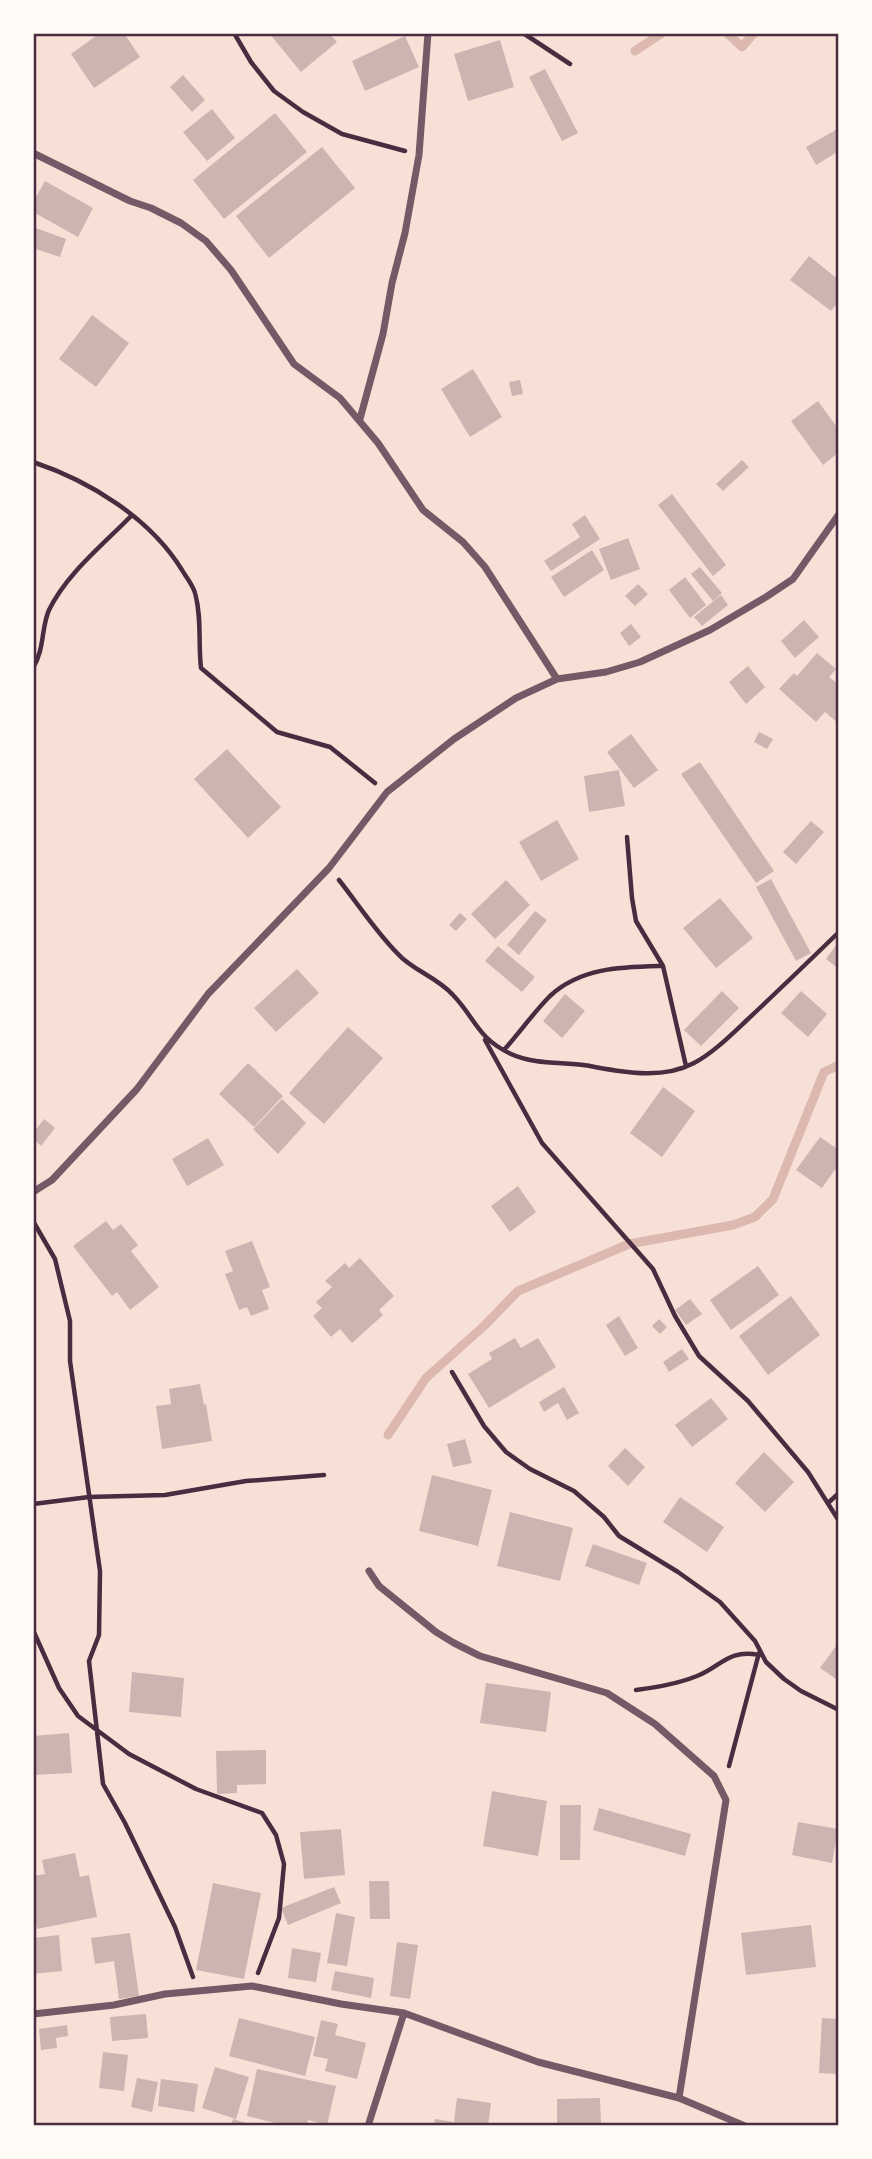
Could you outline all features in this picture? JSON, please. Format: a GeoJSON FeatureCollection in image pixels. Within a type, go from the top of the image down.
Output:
{"type":"FeatureCollection","features":[{"type":"Feature","properties":{"kind":"street"},"geometry":{"type":"LineString","coordinates":[[360,419],[383,334],[419,155],[428,33]]}},
{"type":"Feature","properties":{"kind":"street"},"geometry":{"type":"LineString","coordinates":[[33,153],[181,223],[205,240],[231,270],[295,364],[340,398],[360,419],[423,510],[463,542],[485,567],[557,678]]}},
{"type":"Feature","properties":{"kind":"street"},"geometry":{"type":"LineString","coordinates":[[33,1192],[52,1180],[136,1089],[208,994],[330,868],[387,792],[454,739],[516,698],[557,678],[606,672],[640,662],[710,630],[766,597],[793,579],[839,514]]}},
{"type":"Feature","properties":{"kind":"street"},"geometry":{"type":"LineString","coordinates":[[369,1571],[379,1586],[436,1632],[454,1643],[480,1656],[607,1693],[655,1724],[714,1776],[723,1791],[726,1800],[723,1822],[679,2098]]}},
{"type":"Feature","properties":{"kind":"street"},"geometry":{"type":"LineString","coordinates":[[33,2014],[114,2005],[165,1994],[252,1986],[341,2004],[404,2012],[538,2062],[679,2098],[745,2126]]}},
{"type":"Feature","properties":{"kind":"street"},"geometry":{"type":"LineString","coordinates":[[368,2126],[404,2012]]}},
{"type":"Feature","properties":{"kind":"path"},"geometry":{"type":"LineString","coordinates":[[234,33],[251,62],[274,91],[303,112],[342,134],[419,155]]}},
{"type":"Feature","properties":{"kind":"path"},"geometry":{"type":"LineString","coordinates":[[523,33],[569,64]]}},
{"type":"Feature","properties":{"kind":"path"},"geometry":{"type":"LineString","coordinates":[[33,462],[85,484],[132,515],[169,549],[194,590],[201,622],[198,647],[201,667],[277,732],[330,747],[387,792]]}},
{"type":"Feature","properties":{"kind":"path"},"geometry":{"type":"LineString","coordinates":[[33,668],[44,642],[48,612],[55,601],[69,580],[132,515]]}},
{"type":"Feature","properties":{"kind":"path"},"geometry":{"type":"LineString","coordinates":[[627,836],[636,921],[663,966],[686,1066]]}},
{"type":"Feature","properties":{"kind":"path"},"geometry":{"type":"LineString","coordinates":[[330,868],[400,956],[434,977],[454,995],[484,1037],[542,1143],[653,1269],[675,1316],[699,1356],[748,1401],[808,1472],[839,1521]]}},
{"type":"Feature","properties":{"kind":"path"},"geometry":{"type":"LineString","coordinates":[[484,1037],[519,1057],[546,1062],[652,1073],[686,1066],[697,1062],[727,1038],[839,932]]}},
{"type":"Feature","properties":{"kind":"path"},"geometry":{"type":"LineString","coordinates":[[505,1050],[550,996],[578,977],[621,967],[663,966]]}},
{"type":"Feature","properties":{"kind":"path"},"geometry":{"type":"LineString","coordinates":[[33,1221],[55,1259],[70,1321],[70,1361],[100,1571],[99,1635],[89,1661],[103,1784],[125,1823],[175,1927],[198,1991]]}},
{"type":"Feature","properties":{"kind":"path"},"geometry":{"type":"LineString","coordinates":[[452,1372],[484,1426],[506,1452],[530,1469],[573,1491],[604,1517],[620,1536],[720,1602],[755,1641],[766,1662],[784,1679],[801,1691],[839,1710]]}},
{"type":"Feature","properties":{"kind":"path"},"geometry":{"type":"LineString","coordinates":[[33,1504],[89,1497],[165,1495],[246,1481],[324,1475]]}},
{"type":"Feature","properties":{"kind":"path"},"geometry":{"type":"LineString","coordinates":[[828,1503],[839,1493]]}},
{"type":"Feature","properties":{"kind":"path"},"geometry":{"type":"LineString","coordinates":[[33,1630],[67,1702],[78,1716],[129,1754],[197,1789],[262,1813],[276,1835],[284,1864],[279,1918],[252,1986]]}},
{"type":"Feature","properties":{"kind":"path"},"geometry":{"type":"LineString","coordinates":[[607,1693],[665,1686],[699,1675],[736,1653],[759,1653]]}},
{"type":"Feature","properties":{"kind":"path"},"geometry":{"type":"LineString","coordinates":[[723,1791],[759,1653]]}},
{"type":"Feature","properties":{"kind":"building"},"geometry":{"type":"Polygon","coordinates":[[[100,33],[124,33],[140,57],[94,88],[71,54],[100,33]]]}},
{"type":"Feature","properties":{"kind":"building"},"geometry":{"type":"Polygon","coordinates":[[[269,33],[329,33],[337,42],[301,72],[269,33]]]}},
{"type":"Feature","properties":{"kind":"building"},"geometry":{"type":"Polygon","coordinates":[[[405,36],[419,67],[365,91],[352,61],[405,36]]]}},
{"type":"Feature","properties":{"kind":"building"},"geometry":{"type":"Polygon","coordinates":[[[500,40],[514,87],[468,101],[454,54],[500,40]]]}},
{"type":"Feature","properties":{"kind":"building"},"geometry":{"type":"Polygon","coordinates":[[[545,69],[578,133],[562,141],[529,77],[545,69]]]}},
{"type":"Feature","properties":{"kind":"building"},"geometry":{"type":"Polygon","coordinates":[[[183,75],[205,100],[192,112],[170,87],[183,75]]]}},
{"type":"Feature","properties":{"kind":"building"},"geometry":{"type":"Polygon","coordinates":[[[212,109],[235,138],[207,161],[183,132],[212,109]]]}},
{"type":"Feature","properties":{"kind":"building"},"geometry":{"type":"Polygon","coordinates":[[[275,113],[307,152],[224,219],[193,180],[275,113]]]}},
{"type":"Feature","properties":{"kind":"building"},"geometry":{"type":"Polygon","coordinates":[[[839,128],[839,151],[816,165],[806,147],[839,128]]]}},
{"type":"Feature","properties":{"kind":"building"},"geometry":{"type":"Polygon","coordinates":[[[322,147],[355,188],[269,258],[236,216],[322,147]]]}},
{"type":"Feature","properties":{"kind":"building"},"geometry":{"type":"Polygon","coordinates":[[[45,181],[93,208],[78,237],[33,212],[33,202],[45,181]]]}},
{"type":"Feature","properties":{"kind":"building"},"geometry":{"type":"Polygon","coordinates":[[[33,227],[66,239],[60,257],[33,248],[33,227]]]}},
{"type":"Feature","properties":{"kind":"building"},"geometry":{"type":"Polygon","coordinates":[[[809,256],[839,280],[836,283],[839,285],[839,301],[831,311],[790,280],[809,256]]]}},
{"type":"Feature","properties":{"kind":"building"},"geometry":{"type":"Polygon","coordinates":[[[92,315],[129,343],[96,387],[59,359],[92,315]]]}},
{"type":"Feature","properties":{"kind":"building"},"geometry":{"type":"Polygon","coordinates":[[[473,369],[502,417],[470,437],[441,389],[473,369]]]}},
{"type":"Feature","properties":{"kind":"building"},"geometry":{"type":"Polygon","coordinates":[[[520,380],[523,394],[512,396],[509,382],[520,380]]]}},
{"type":"Feature","properties":{"kind":"building"},"geometry":{"type":"Polygon","coordinates":[[[818,401],[839,430],[839,452],[823,465],[791,421],[818,401]]]}},
{"type":"Feature","properties":{"kind":"building"},"geometry":{"type":"Polygon","coordinates":[[[742,460],[749,467],[723,491],[716,484],[742,460]]]}},
{"type":"Feature","properties":{"kind":"building"},"geometry":{"type":"Polygon","coordinates":[[[672,494],[726,565],[713,576],[658,505],[672,494]]]}},
{"type":"Feature","properties":{"kind":"building"},"geometry":{"type":"Polygon","coordinates":[[[585,515],[600,539],[551,571],[544,561],[580,537],[572,524],[585,515]]]}},
{"type":"Feature","properties":{"kind":"building"},"geometry":{"type":"Polygon","coordinates":[[[628,538],[640,569],[611,580],[599,549],[628,538]]]}},
{"type":"Feature","properties":{"kind":"building"},"geometry":{"type":"Polygon","coordinates":[[[592,550],[604,570],[564,597],[551,577],[592,550]]]}},
{"type":"Feature","properties":{"kind":"building"},"geometry":{"type":"Polygon","coordinates":[[[700,567],[722,593],[713,601],[691,574],[700,567]]]}},
{"type":"Feature","properties":{"kind":"building"},"geometry":{"type":"Polygon","coordinates":[[[685,577],[706,605],[690,618],[669,590],[685,577]]]}},
{"type":"Feature","properties":{"kind":"building"},"geometry":{"type":"Polygon","coordinates":[[[638,584],[648,594],[635,606],[625,596],[638,584]]]}},
{"type":"Feature","properties":{"kind":"building"},"geometry":{"type":"Polygon","coordinates":[[[721,595],[728,605],[702,626],[694,617],[721,595]]]}},
{"type":"Feature","properties":{"kind":"building"},"geometry":{"type":"Polygon","coordinates":[[[804,620],[819,637],[795,658],[781,641],[804,620]]]}},
{"type":"Feature","properties":{"kind":"building"},"geometry":{"type":"Polygon","coordinates":[[[631,624],[641,637],[629,646],[620,633],[631,624]]]}},
{"type":"Feature","properties":{"kind":"building"},"geometry":{"type":"Polygon","coordinates":[[[817,653],[836,669],[829,677],[839,685],[839,724],[825,712],[816,722],[779,689],[794,673],[797,676],[817,653]]]}},
{"type":"Feature","properties":{"kind":"building"},"geometry":{"type":"Polygon","coordinates":[[[748,666],[765,687],[746,704],[729,682],[748,666]]]}},
{"type":"Feature","properties":{"kind":"building"},"geometry":{"type":"Polygon","coordinates":[[[759,732],[773,739],[767,749],[754,742],[759,732]]]}},
{"type":"Feature","properties":{"kind":"building"},"geometry":{"type":"Polygon","coordinates":[[[631,734],[658,770],[634,788],[607,752],[631,734]]]}},
{"type":"Feature","properties":{"kind":"building"},"geometry":{"type":"Polygon","coordinates":[[[227,749],[281,807],[248,838],[194,779],[227,749]]]}},
{"type":"Feature","properties":{"kind":"building"},"geometry":{"type":"Polygon","coordinates":[[[700,762],[774,871],[756,883],[681,774],[700,762]]]}},
{"type":"Feature","properties":{"kind":"building"},"geometry":{"type":"Polygon","coordinates":[[[619,770],[625,806],[589,812],[584,776],[619,770]]]}},
{"type":"Feature","properties":{"kind":"building"},"geometry":{"type":"Polygon","coordinates":[[[557,820],[579,859],[541,881],[519,842],[557,820]]]}},
{"type":"Feature","properties":{"kind":"building"},"geometry":{"type":"Polygon","coordinates":[[[811,821],[824,832],[796,864],[783,852],[811,821]]]}},
{"type":"Feature","properties":{"kind":"building"},"geometry":{"type":"Polygon","coordinates":[[[771,879],[811,953],[796,961],[756,887],[771,879]]]}},
{"type":"Feature","properties":{"kind":"building"},"geometry":{"type":"Polygon","coordinates":[[[506,880],[530,905],[495,939],[471,914],[506,880]]]}},
{"type":"Feature","properties":{"kind":"building"},"geometry":{"type":"Polygon","coordinates":[[[720,898],[753,938],[716,968],[683,928],[720,898]]]}},
{"type":"Feature","properties":{"kind":"building"},"geometry":{"type":"Polygon","coordinates":[[[535,911],[547,920],[519,955],[507,945],[535,911]]]}},
{"type":"Feature","properties":{"kind":"building"},"geometry":{"type":"Polygon","coordinates":[[[460,913],[467,919],[456,931],[449,925],[460,913]]]}},
{"type":"Feature","properties":{"kind":"building"},"geometry":{"type":"Polygon","coordinates":[[[837,944],[839,945],[839,969],[826,959],[837,944]]]}},
{"type":"Feature","properties":{"kind":"building"},"geometry":{"type":"Polygon","coordinates":[[[498,946],[535,977],[522,992],[485,961],[498,946]]]}},
{"type":"Feature","properties":{"kind":"building"},"geometry":{"type":"Polygon","coordinates":[[[297,969],[319,993],[276,1032],[254,1008],[297,969]]]}},
{"type":"Feature","properties":{"kind":"building"},"geometry":{"type":"Polygon","coordinates":[[[722,991],[739,1008],[701,1046],[684,1030],[722,991]]]}},
{"type":"Feature","properties":{"kind":"building"},"geometry":{"type":"Polygon","coordinates":[[[801,991],[827,1014],[808,1037],[781,1013],[801,991]]]}},
{"type":"Feature","properties":{"kind":"building"},"geometry":{"type":"Polygon","coordinates":[[[565,994],[585,1011],[562,1038],[543,1021],[565,994]]]}},
{"type":"Feature","properties":{"kind":"building"},"geometry":{"type":"Polygon","coordinates":[[[348,1027],[383,1058],[324,1124],[289,1093],[348,1027]]]}},
{"type":"Feature","properties":{"kind":"building"},"geometry":{"type":"Polygon","coordinates":[[[248,1063],[283,1096],[254,1127],[219,1094],[248,1063]]]}},
{"type":"Feature","properties":{"kind":"building"},"geometry":{"type":"Polygon","coordinates":[[[663,1087],[695,1111],[662,1157],[630,1133],[663,1087]]]}},
{"type":"Feature","properties":{"kind":"building"},"geometry":{"type":"Polygon","coordinates":[[[282,1099],[306,1123],[278,1154],[253,1129],[282,1099]]]}},
{"type":"Feature","properties":{"kind":"building"},"geometry":{"type":"Polygon","coordinates":[[[44,1119],[55,1128],[41,1146],[33,1139],[33,1133],[44,1119]]]}},
{"type":"Feature","properties":{"kind":"building"},"geometry":{"type":"Polygon","coordinates":[[[820,1137],[839,1150],[839,1164],[822,1188],[796,1170],[820,1137]]]}},
{"type":"Feature","properties":{"kind":"building"},"geometry":{"type":"Polygon","coordinates":[[[208,1138],[224,1165],[187,1186],[172,1159],[208,1138]]]}},
{"type":"Feature","properties":{"kind":"building"},"geometry":{"type":"Polygon","coordinates":[[[518,1186],[536,1212],[510,1232],[491,1206],[518,1186]]]}},
{"type":"Feature","properties":{"kind":"building"},"geometry":{"type":"Polygon","coordinates":[[[106,1221],[113,1230],[121,1224],[138,1245],[131,1251],[159,1287],[130,1310],[117,1292],[112,1296],[73,1246],[106,1221]]]}},
{"type":"Feature","properties":{"kind":"building"},"geometry":{"type":"Polygon","coordinates":[[[252,1241],[270,1287],[262,1290],[269,1309],[251,1316],[247,1307],[239,1310],[225,1274],[233,1271],[225,1251],[252,1241]]]}},
{"type":"Feature","properties":{"kind":"building"},"geometry":{"type":"Polygon","coordinates":[[[360,1258],[394,1296],[379,1310],[383,1315],[352,1343],[340,1329],[331,1337],[313,1316],[322,1308],[316,1302],[332,1287],[325,1281],[345,1263],[349,1268],[360,1258]]]}},
{"type":"Feature","properties":{"kind":"building"},"geometry":{"type":"Polygon","coordinates":[[[758,1266],[779,1295],[731,1330],[710,1300],[758,1266]]]}},
{"type":"Feature","properties":{"kind":"building"},"geometry":{"type":"Polygon","coordinates":[[[791,1296],[820,1335],[768,1375],[739,1336],[791,1296]]]}},
{"type":"Feature","properties":{"kind":"building"},"geometry":{"type":"Polygon","coordinates":[[[690,1299],[702,1314],[686,1325],[675,1310],[690,1299]]]}},
{"type":"Feature","properties":{"kind":"building"},"geometry":{"type":"Polygon","coordinates":[[[619,1316],[638,1348],[625,1356],[606,1325],[619,1316]]]}},
{"type":"Feature","properties":{"kind":"building"},"geometry":{"type":"Polygon","coordinates":[[[659,1319],[667,1327],[660,1334],[652,1326],[659,1319]]]}},
{"type":"Feature","properties":{"kind":"building"},"geometry":{"type":"Polygon","coordinates":[[[515,1338],[521,1348],[538,1338],[556,1367],[489,1408],[468,1374],[492,1359],[489,1353],[515,1338]]]}},
{"type":"Feature","properties":{"kind":"building"},"geometry":{"type":"Polygon","coordinates":[[[682,1349],[689,1359],[669,1372],[663,1362],[682,1349]]]}},
{"type":"Feature","properties":{"kind":"building"},"geometry":{"type":"Polygon","coordinates":[[[200,1384],[212,1441],[162,1449],[156,1406],[171,1404],[169,1389],[200,1384]]]}},
{"type":"Feature","properties":{"kind":"building"},"geometry":{"type":"Polygon","coordinates":[[[564,1387],[579,1413],[567,1420],[558,1403],[544,1412],[539,1402],[564,1387]]]}},
{"type":"Feature","properties":{"kind":"building"},"geometry":{"type":"Polygon","coordinates":[[[711,1398],[728,1419],[692,1447],[675,1425],[711,1398]]]}},
{"type":"Feature","properties":{"kind":"building"},"geometry":{"type":"Polygon","coordinates":[[[465,1439],[472,1463],[453,1467],[447,1444],[465,1439]]]}},
{"type":"Feature","properties":{"kind":"building"},"geometry":{"type":"Polygon","coordinates":[[[625,1448],[645,1467],[628,1486],[608,1466],[625,1448]]]}},
{"type":"Feature","properties":{"kind":"building"},"geometry":{"type":"Polygon","coordinates":[[[764,1452],[794,1482],[765,1512],[735,1483],[764,1452]]]}},
{"type":"Feature","properties":{"kind":"building"},"geometry":{"type":"Polygon","coordinates":[[[432,1475],[492,1490],[478,1546],[419,1531],[432,1475]]]}},
{"type":"Feature","properties":{"kind":"building"},"geometry":{"type":"Polygon","coordinates":[[[680,1497],[724,1527],[707,1552],[663,1522],[680,1497]]]}},
{"type":"Feature","properties":{"kind":"building"},"geometry":{"type":"Polygon","coordinates":[[[510,1512],[573,1528],[560,1581],[497,1566],[510,1512]]]}},
{"type":"Feature","properties":{"kind":"building"},"geometry":{"type":"Polygon","coordinates":[[[593,1544],[647,1563],[639,1585],[585,1566],[593,1544]]]}},
{"type":"Feature","properties":{"kind":"building"},"geometry":{"type":"Polygon","coordinates":[[[839,1642],[839,1681],[820,1668],[839,1642]]]}},
{"type":"Feature","properties":{"kind":"building"},"geometry":{"type":"Polygon","coordinates":[[[132,1672],[184,1678],[181,1717],[129,1712],[132,1672]]]}},
{"type":"Feature","properties":{"kind":"building"},"geometry":{"type":"Polygon","coordinates":[[[486,1683],[551,1692],[546,1732],[480,1723],[486,1683]]]}},
{"type":"Feature","properties":{"kind":"building"},"geometry":{"type":"Polygon","coordinates":[[[69,1733],[72,1773],[33,1775],[33,1736],[69,1733]]]}},
{"type":"Feature","properties":{"kind":"building"},"geometry":{"type":"Polygon","coordinates":[[[266,1750],[266,1784],[237,1785],[237,1793],[217,1794],[216,1751],[266,1750]]]}},
{"type":"Feature","properties":{"kind":"building"},"geometry":{"type":"Polygon","coordinates":[[[492,1791],[547,1801],[538,1856],[483,1846],[492,1791]]]}},
{"type":"Feature","properties":{"kind":"building"},"geometry":{"type":"Polygon","coordinates":[[[560,1805],[581,1805],[580,1860],[560,1860],[560,1805]]]}},
{"type":"Feature","properties":{"kind":"building"},"geometry":{"type":"Polygon","coordinates":[[[599,1808],[691,1834],[685,1856],[593,1830],[599,1808]]]}},
{"type":"Feature","properties":{"kind":"building"},"geometry":{"type":"Polygon","coordinates":[[[798,1822],[838,1829],[832,1863],[792,1855],[798,1822]]]}},
{"type":"Feature","properties":{"kind":"building"},"geometry":{"type":"Polygon","coordinates":[[[341,1829],[345,1875],[304,1879],[300,1832],[341,1829]]]}},
{"type":"Feature","properties":{"kind":"building"},"geometry":{"type":"Polygon","coordinates":[[[75,1853],[80,1877],[89,1875],[97,1917],[37,1929],[33,1907],[33,1876],[45,1874],[42,1860],[75,1853]]]}},
{"type":"Feature","properties":{"kind":"building"},"geometry":{"type":"Polygon","coordinates":[[[369,1881],[389,1881],[390,1919],[370,1919],[369,1881]]]}},
{"type":"Feature","properties":{"kind":"building"},"geometry":{"type":"Polygon","coordinates":[[[213,1883],[261,1893],[244,1979],[196,1970],[213,1883]]]}},
{"type":"Feature","properties":{"kind":"building"},"geometry":{"type":"Polygon","coordinates":[[[334,1887],[341,1903],[288,1925],[281,1908],[334,1887]]]}},
{"type":"Feature","properties":{"kind":"building"},"geometry":{"type":"Polygon","coordinates":[[[336,1913],[355,1917],[347,1966],[327,1963],[336,1913]]]}},
{"type":"Feature","properties":{"kind":"building"},"geometry":{"type":"Polygon","coordinates":[[[811,1925],[816,1967],[746,1975],[741,1933],[811,1925]]]}},
{"type":"Feature","properties":{"kind":"building"},"geometry":{"type":"Polygon","coordinates":[[[130,1933],[139,1996],[119,1999],[114,1961],[95,1964],[91,1938],[130,1933]]]}},
{"type":"Feature","properties":{"kind":"building"},"geometry":{"type":"Polygon","coordinates":[[[59,1935],[62,1971],[33,1974],[33,1938],[59,1935]]]}},
{"type":"Feature","properties":{"kind":"building"},"geometry":{"type":"Polygon","coordinates":[[[397,1942],[418,1945],[410,1999],[390,1996],[397,1942]]]}},
{"type":"Feature","properties":{"kind":"building"},"geometry":{"type":"Polygon","coordinates":[[[292,1948],[321,1953],[316,1982],[288,1978],[292,1948]]]}},
{"type":"Feature","properties":{"kind":"building"},"geometry":{"type":"Polygon","coordinates":[[[335,1971],[374,1978],[371,1998],[331,1990],[335,1971]]]}},
{"type":"Feature","properties":{"kind":"building"},"geometry":{"type":"Polygon","coordinates":[[[146,2014],[148,2038],[112,2041],[110,2017],[146,2014]]]}},
{"type":"Feature","properties":{"kind":"building"},"geometry":{"type":"Polygon","coordinates":[[[239,2018],[315,2037],[305,2076],[229,2056],[239,2018]]]}},
{"type":"Feature","properties":{"kind":"building"},"geometry":{"type":"Polygon","coordinates":[[[822,2018],[839,2019],[839,2074],[819,2073],[822,2018]]]}},
{"type":"Feature","properties":{"kind":"building"},"geometry":{"type":"Polygon","coordinates":[[[321,2020],[338,2024],[335,2035],[366,2043],[357,2079],[325,2071],[328,2059],[313,2056],[321,2020]]]}},
{"type":"Feature","properties":{"kind":"building"},"geometry":{"type":"Polygon","coordinates":[[[67,2025],[68,2036],[56,2038],[57,2048],[41,2050],[39,2029],[67,2025]]]}},
{"type":"Feature","properties":{"kind":"building"},"geometry":{"type":"Polygon","coordinates":[[[103,2052],[128,2055],[124,2091],[99,2088],[103,2052]]]}},
{"type":"Feature","properties":{"kind":"building"},"geometry":{"type":"Polygon","coordinates":[[[215,2067],[249,2077],[236,2119],[202,2108],[215,2067]]]}},
{"type":"Feature","properties":{"kind":"building"},"geometry":{"type":"Polygon","coordinates":[[[257,2069],[336,2086],[327,2125],[308,2120],[307,2126],[287,2126],[247,2116],[257,2069]]]}},
{"type":"Feature","properties":{"kind":"building"},"geometry":{"type":"Polygon","coordinates":[[[137,2078],[158,2082],[152,2112],[131,2107],[137,2078]]]}},
{"type":"Feature","properties":{"kind":"building"},"geometry":{"type":"Polygon","coordinates":[[[161,2079],[198,2084],[194,2112],[158,2106],[161,2079]]]}},
{"type":"Feature","properties":{"kind":"building"},"geometry":{"type":"Polygon","coordinates":[[[457,2098],[491,2103],[488,2126],[434,2126],[435,2119],[454,2122],[457,2098]]]}},
{"type":"Feature","properties":{"kind":"building"},"geometry":{"type":"Polygon","coordinates":[[[600,2098],[601,2126],[557,2126],[557,2099],[600,2098]]]}},
{"type":"Feature","properties":{"kind":"building"},"geometry":{"type":"Polygon","coordinates":[[[233,2119],[253,2125],[231,2126],[233,2119]]]}},
{"type":"Feature","properties":{"kind":"waterway"},"geometry":{"type":"LineString","coordinates":[[635,51],[662,33]]}},
{"type":"Feature","properties":{"kind":"waterway"},"geometry":{"type":"LineString","coordinates":[[727,33],[742,47],[754,33]]}},
{"type":"Feature","properties":{"kind":"waterway"},"geometry":{"type":"LineString","coordinates":[[388,1435],[426,1378],[518,1291],[629,1244],[733,1225],[755,1217],[773,1199],[824,1072],[839,1065]]}}]}
